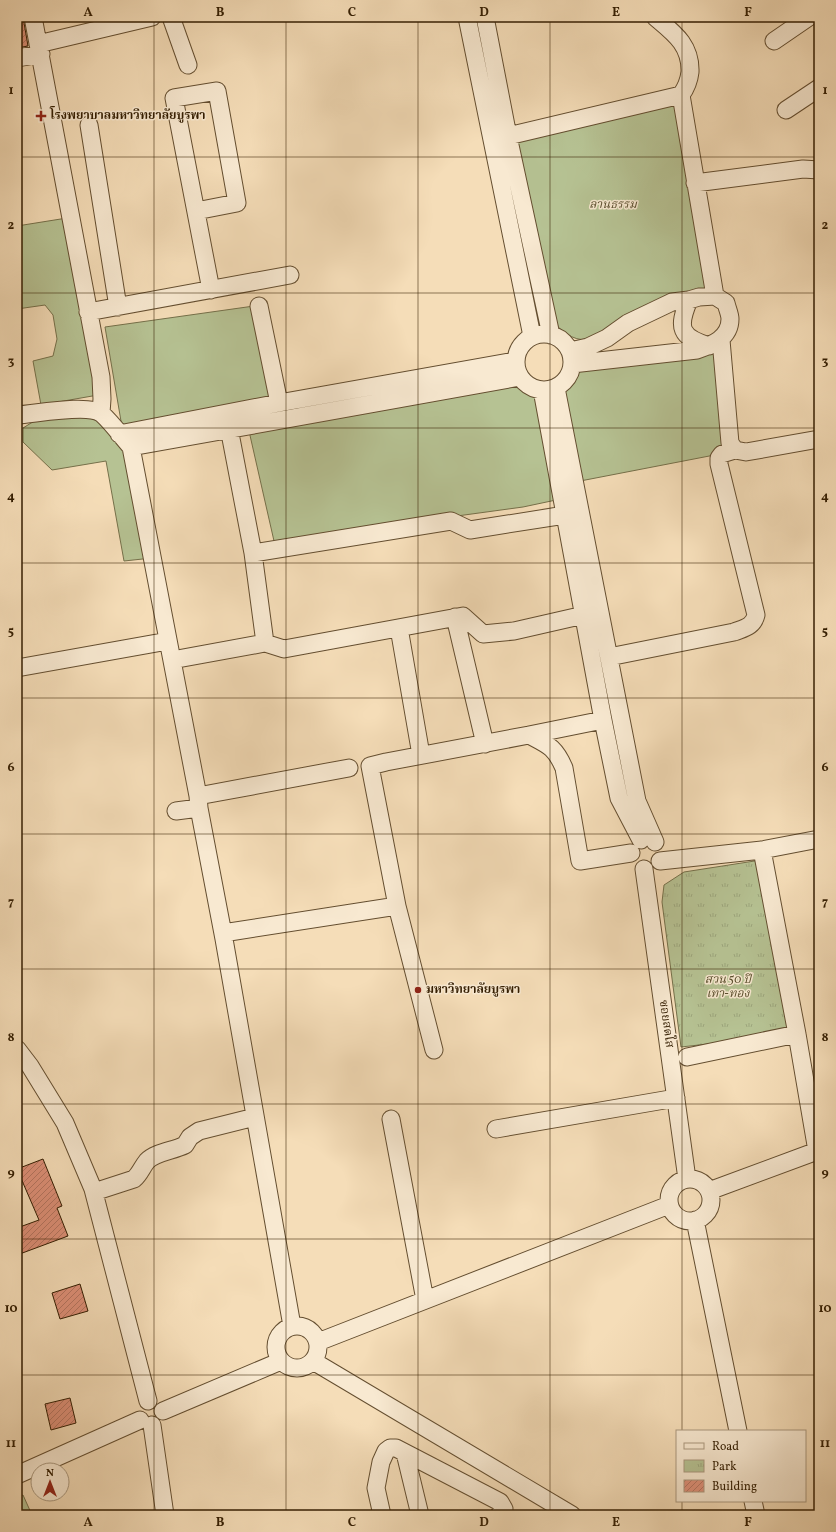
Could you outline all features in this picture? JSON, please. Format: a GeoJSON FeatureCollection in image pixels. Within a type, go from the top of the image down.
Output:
{"type":"FeatureCollection","features":[{"type":"Feature","properties":{"kind":"street"},"geometry":{"type":"LineString","coordinates":[[33,17],[101,377],[101,413]]}},
{"type":"Feature","properties":{"kind":"street"},"geometry":{"type":"LineString","coordinates":[[17,58],[39,49],[152,17]]}},
{"type":"Feature","properties":{"kind":"street"},"geometry":{"type":"LineString","coordinates":[[171,17],[188,65]]}},
{"type":"Feature","properties":{"kind":"street"},"geometry":{"type":"LineString","coordinates":[[467,17],[532,336]]}},
{"type":"Feature","properties":{"kind":"street"},"geometry":{"type":"LineString","coordinates":[[485,17],[508,136],[551,335]]}},
{"type":"Feature","properties":{"kind":"street"},"geometry":{"type":"LineString","coordinates":[[508,136],[681,95],[689,80],[690,66],[688,53],[682,41],[655,17]]}},
{"type":"Feature","properties":{"kind":"street"},"geometry":{"type":"LineString","coordinates":[[774,41],[809,17]]}},
{"type":"Feature","properties":{"kind":"street"},"geometry":{"type":"LineString","coordinates":[[786,110],[819,88]]}},
{"type":"Feature","properties":{"kind":"street"},"geometry":{"type":"LineString","coordinates":[[196,211],[237,203],[217,91],[174,98],[211,290]]}},
{"type":"Feature","properties":{"kind":"street"},"geometry":{"type":"LineString","coordinates":[[681,95],[694,183],[715,296]]}},
{"type":"Feature","properties":{"kind":"street"},"geometry":{"type":"LineString","coordinates":[[89,125],[118,307]]}},
{"type":"Feature","properties":{"kind":"street"},"geometry":{"type":"LineString","coordinates":[[694,183],[803,169],[819,170]]}},
{"type":"Feature","properties":{"kind":"street"},"geometry":{"type":"LineString","coordinates":[[88,312],[290,275]]}},
{"type":"Feature","properties":{"kind":"street"},"geometry":{"type":"LineString","coordinates":[[715,296],[726,303],[730,319],[727,330],[715,343],[697,350],[669,352],[650,356],[571,358],[588,347],[607,338],[628,323],[672,302],[699,297],[715,296]]}},
{"type":"Feature","properties":{"kind":"street"},"geometry":{"type":"LineString","coordinates":[[689,300],[682,316],[683,328],[688,336],[695,342],[715,343]]}},
{"type":"Feature","properties":{"kind":"street"},"geometry":{"type":"LineString","coordinates":[[260,306],[279,403]]}},
{"type":"Feature","properties":{"kind":"street"},"geometry":{"type":"LineString","coordinates":[[542,334],[551,335],[562,341],[571,358],[567,378],[549,389],[534,389],[520,378],[516,370],[515,361],[520,346],[532,336],[542,334]]}},
{"type":"Feature","properties":{"kind":"street"},"geometry":{"type":"LineString","coordinates":[[715,343],[730,443],[735,450]]}},
{"type":"Feature","properties":{"kind":"street"},"geometry":{"type":"LineString","coordinates":[[119,434],[279,403],[515,361]]}},
{"type":"Feature","properties":{"kind":"street"},"geometry":{"type":"LineString","coordinates":[[131,447],[229,428],[520,378]]}},
{"type":"Feature","properties":{"kind":"street"},"geometry":{"type":"LineString","coordinates":[[549,389],[565,515],[603,720],[619,798],[642,845]]}},
{"type":"Feature","properties":{"kind":"street"},"geometry":{"type":"LineString","coordinates":[[549,389],[609,657],[637,800],[642,845],[631,857],[636,865],[644,869],[653,867],[660,861],[762,850],[819,839]]}},
{"type":"Feature","properties":{"kind":"street"},"geometry":{"type":"LineString","coordinates":[[17,415],[52,410],[85,410],[101,413],[131,447],[223,933],[292,1326]]}},
{"type":"Feature","properties":{"kind":"street"},"geometry":{"type":"LineString","coordinates":[[229,428],[253,553],[265,643]]}},
{"type":"Feature","properties":{"kind":"street"},"geometry":{"type":"LineString","coordinates":[[609,657],[734,632],[748,627],[754,621],[756,615],[719,464],[719,458],[722,454],[735,450],[746,452],[819,439]]}},
{"type":"Feature","properties":{"kind":"street"},"geometry":{"type":"LineString","coordinates":[[253,553],[451,521],[470,530],[565,515]]}},
{"type":"Feature","properties":{"kind":"street"},"geometry":{"type":"LineString","coordinates":[[172,660],[265,643],[284,650],[463,616],[483,634],[514,631],[584,615]]}},
{"type":"Feature","properties":{"kind":"street"},"geometry":{"type":"LineString","coordinates":[[455,617],[485,744]]}},
{"type":"Feature","properties":{"kind":"street"},"geometry":{"type":"LineString","coordinates":[[399,628],[421,755]]}},
{"type":"Feature","properties":{"kind":"street"},"geometry":{"type":"LineString","coordinates":[[17,668],[168,641]]}},
{"type":"Feature","properties":{"kind":"street"},"geometry":{"type":"LineString","coordinates":[[434,1050],[397,906],[370,766],[603,720]]}},
{"type":"Feature","properties":{"kind":"street"},"geometry":{"type":"LineString","coordinates":[[529,735],[549,746],[558,755],[564,768],[580,861],[642,845],[661,851],[660,861]]}},
{"type":"Feature","properties":{"kind":"street"},"geometry":{"type":"LineString","coordinates":[[176,811],[199,802],[349,768]]}},
{"type":"Feature","properties":{"kind":"street"},"geometry":{"type":"LineString","coordinates":[[709,1191],[818,1155],[762,850]]}},
{"type":"Feature","properties":{"kind":"street","name":"ซอยสดใส"},"geometry":{"type":"LineString","coordinates":[[644,869],[687,1179]]}},
{"type":"Feature","properties":{"kind":"street"},"geometry":{"type":"LineString","coordinates":[[223,933],[397,906]]}},
{"type":"Feature","properties":{"kind":"street"},"geometry":{"type":"LineString","coordinates":[[686,1057],[797,1034]]}},
{"type":"Feature","properties":{"kind":"street"},"geometry":{"type":"LineString","coordinates":[[17,1050],[30,1066],[65,1123],[94,1192],[148,1401]]}},
{"type":"Feature","properties":{"kind":"street"},"geometry":{"type":"LineString","coordinates":[[496,1129],[676,1098]]}},
{"type":"Feature","properties":{"kind":"street"},"geometry":{"type":"LineString","coordinates":[[94,1192],[134,1180],[139,1175],[147,1161],[158,1155],[185,1146],[190,1137],[199,1131],[255,1118]]}},
{"type":"Feature","properties":{"kind":"street"},"geometry":{"type":"LineString","coordinates":[[391,1119],[425,1300]]}},
{"type":"Feature","properties":{"kind":"street"},"geometry":{"type":"LineString","coordinates":[[687,1179],[696,1180],[703,1183],[709,1191],[711,1198],[710,1206],[707,1212],[699,1219],[695,1220],[685,1220],[678,1217],[672,1212],[669,1205],[668,1198],[674,1185],[687,1179]]}},
{"type":"Feature","properties":{"kind":"street"},"geometry":{"type":"LineString","coordinates":[[318,1342],[669,1205]]}},
{"type":"Feature","properties":{"kind":"street"},"geometry":{"type":"LineString","coordinates":[[695,1220],[738,1430]]}},
{"type":"Feature","properties":{"kind":"street"},"geometry":{"type":"LineString","coordinates":[[292,1326],[304,1327],[311,1330],[318,1342],[319,1350],[316,1357],[304,1368],[296,1369],[286,1366],[281,1361],[276,1350],[276,1342],[280,1335],[292,1326]]}},
{"type":"Feature","properties":{"kind":"street"},"geometry":{"type":"LineString","coordinates":[[162,1411],[281,1361]]}},
{"type":"Feature","properties":{"kind":"street"},"geometry":{"type":"LineString","coordinates":[[313,1361],[484,1463],[556,1510],[572,1515]]}},
{"type":"Feature","properties":{"kind":"street"},"geometry":{"type":"LineString","coordinates":[[17,1475],[146,1423],[159,1422],[162,1411],[158,1403],[148,1401],[142,1405],[139,1408],[138,1417],[146,1423],[165,1515]]}},
{"type":"Feature","properties":{"kind":"street"},"geometry":{"type":"LineString","coordinates":[[382,1515],[376,1488],[381,1462],[386,1451],[390,1448],[396,1448],[405,1452],[500,1502],[504,1509],[503,1514],[499,1515]]}},
{"type":"Feature","properties":{"kind":"street"},"geometry":{"type":"LineString","coordinates":[[405,1452],[420,1515]]}},
{"type":"Feature","properties":{"kind":"street"},"geometry":{"type":"LineString","coordinates":[[470,1486],[484,1463]]}},
{"type":"Feature","properties":{"kind":"street"},"geometry":{"type":"LineString","coordinates":[[753,1502],[756,1515]]}},
{"type":"Feature","properties":{"kind":"green space","name":"ลานธรรม"},"geometry":{"type":"Polygon","coordinates":[[[681,95],[711,291],[588,340],[572,337],[551,322],[514,134],[681,95]]]}},
{"type":"Feature","properties":{"kind":"green space"},"geometry":{"type":"Polygon","coordinates":[[[67,218],[98,395],[41,405],[33,361],[53,356],[57,339],[53,315],[45,305],[17,309],[17,226],[67,218]]]}},
{"type":"Feature","properties":{"kind":"green space"},"geometry":{"type":"Polygon","coordinates":[[[254,306],[274,400],[122,427],[105,327],[254,306]]]}},
{"type":"Feature","properties":{"kind":"green space"},"geometry":{"type":"Polygon","coordinates":[[[721,345],[730,452],[575,482],[558,394],[575,368],[721,345]]]}},
{"type":"Feature","properties":{"kind":"green space"},"geometry":{"type":"Polygon","coordinates":[[[520,377],[534,389],[556,500],[523,507],[274,541],[249,431],[520,377]]]}},
{"type":"Feature","properties":{"kind":"green space"},"geometry":{"type":"Polygon","coordinates":[[[52,410],[85,410],[128,444],[152,558],[124,561],[106,461],[52,470],[23,442],[23,428],[52,410]]]}},
{"type":"Feature","properties":{"kind":"green space","name":"สวน 50 ปี เทา-ทอง"},"geometry":{"type":"Polygon","coordinates":[[[761,860],[797,1034],[681,1047],[662,902],[664,885],[684,872],[761,860]]]}},
{"type":"Feature","properties":{"kind":"green space"},"geometry":{"type":"Polygon","coordinates":[[[23,1495],[32,1515],[17,1515],[17,1497],[23,1495]]]}},
{"type":"Feature","properties":{"kind":"building"},"geometry":{"type":"Polygon","coordinates":[[[17,17],[23,17],[28,46],[17,48],[17,17]]]}},
{"type":"Feature","properties":{"kind":"building"},"geometry":{"type":"Polygon","coordinates":[[[43,1159],[62,1206],[57,1208],[68,1236],[17,1255],[17,1228],[39,1220],[17,1169],[43,1159]]]}},
{"type":"Feature","properties":{"kind":"building"},"geometry":{"type":"Polygon","coordinates":[[[80,1284],[88,1311],[60,1319],[52,1293],[80,1284]]]}},
{"type":"Feature","properties":{"kind":"building"},"geometry":{"type":"Polygon","coordinates":[[[70,1398],[76,1423],[51,1430],[45,1404],[70,1398]]]}},
{"type":"Feature","properties":{"kind":"place","name":"โรงพยาบาลมหาวิทยาลัยบูรพา"},"geometry":{"type":"Point","coordinates":[41,116]}},
{"type":"Feature","properties":{"kind":"place","name":"มหาวิทยาลัยบูรพา"},"geometry":{"type":"Point","coordinates":[418,990]}}]}
